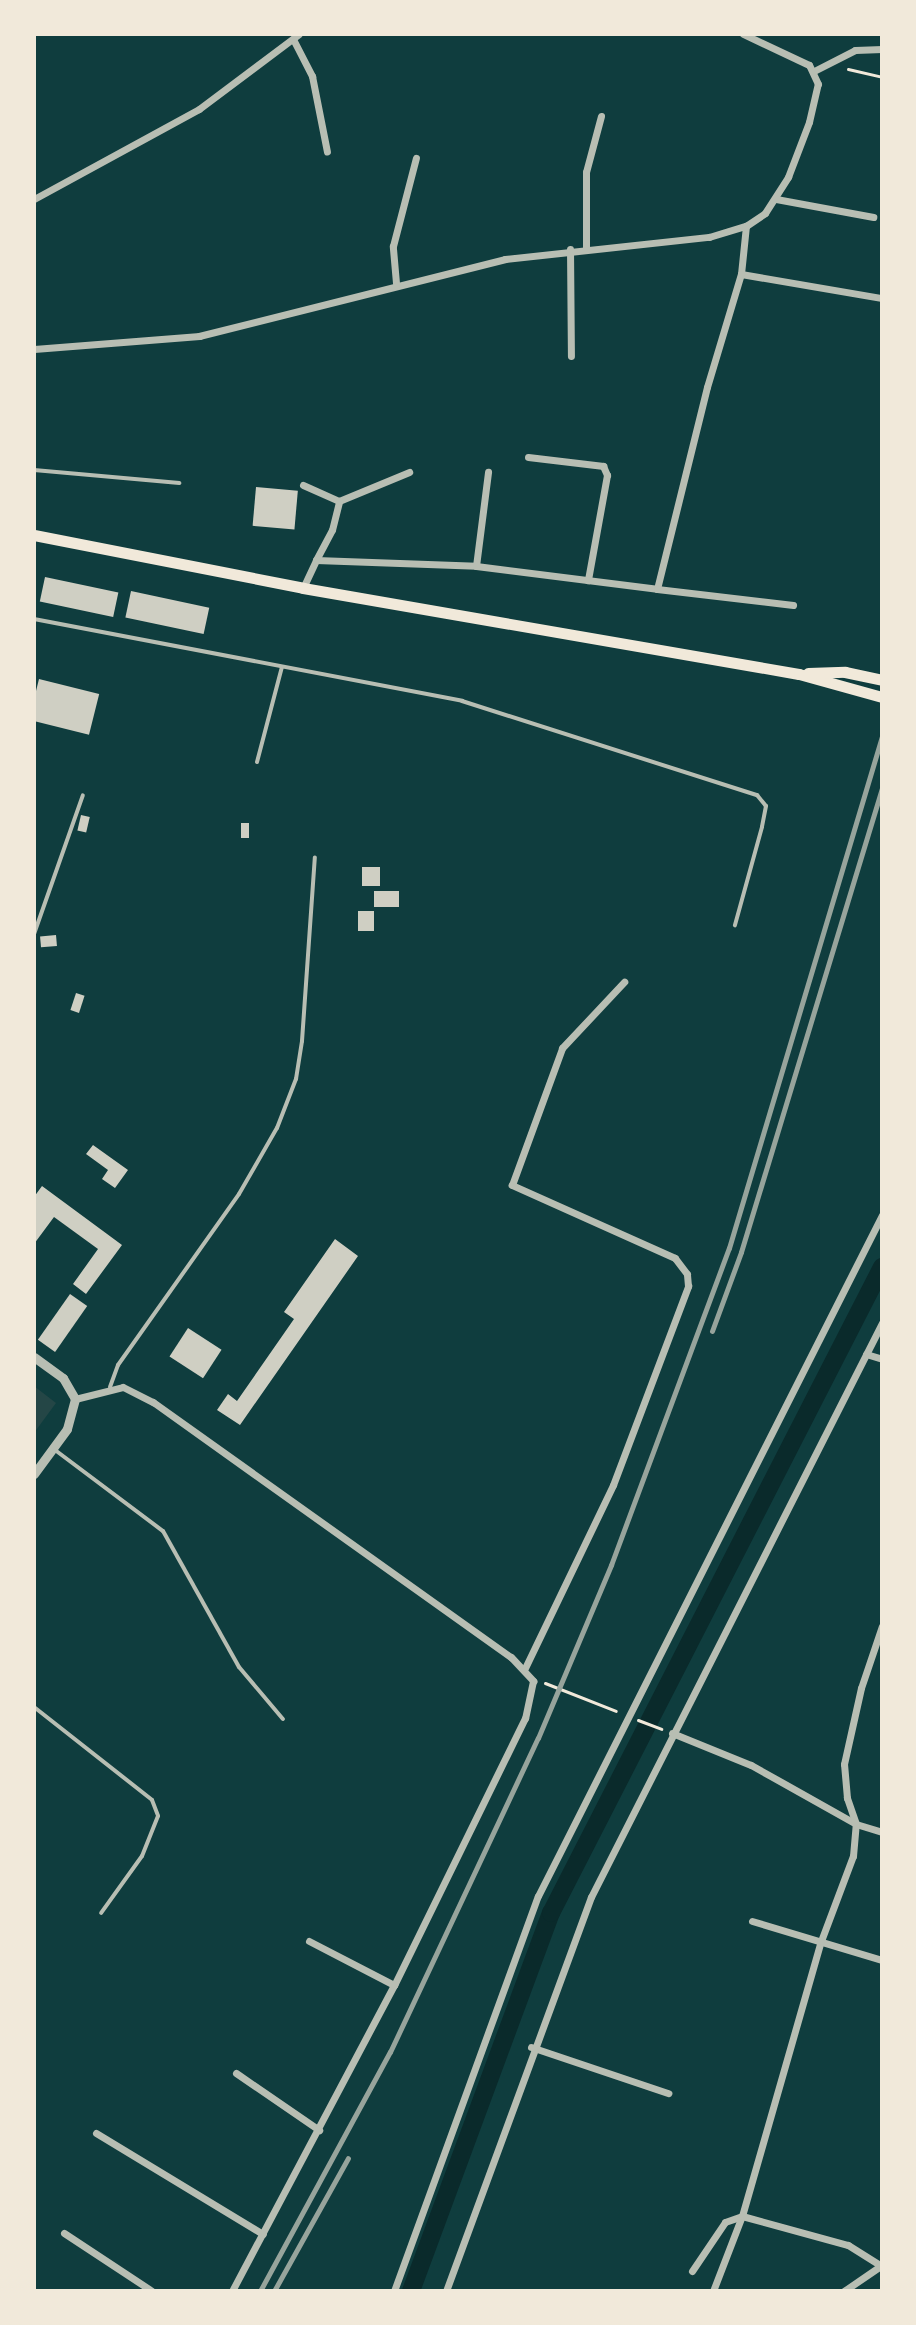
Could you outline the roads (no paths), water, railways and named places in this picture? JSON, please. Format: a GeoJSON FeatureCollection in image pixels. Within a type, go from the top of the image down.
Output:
{"type":"FeatureCollection","features":[{"type":"Feature","properties":{"kind":"main road"},"geometry":{"type":"LineString","coordinates":[[34,535],[303,588],[799,674],[841,690],[882,697]]}},
{"type":"Feature","properties":{"kind":"main road"},"geometry":{"type":"LineString","coordinates":[[799,674],[845,672],[882,680]]}},
{"type":"Feature","properties":{"kind":"street"},"geometry":{"type":"LineString","coordinates":[[34,349],[199,336],[396,283],[570,249],[709,237],[746,226],[776,199],[809,122],[818,84],[814,71],[755,37],[743,34]]}},
{"type":"Feature","properties":{"kind":"street"},"geometry":{"type":"LineString","coordinates":[[34,199],[199,109],[296,37],[312,76],[327,152]]}},
{"type":"Feature","properties":{"kind":"street"},"geometry":{"type":"LineString","coordinates":[[814,71],[855,50],[882,49]]}},
{"type":"Feature","properties":{"kind":"street"},"geometry":{"type":"LineString","coordinates":[[586,248],[586,172],[601,116]]}},
{"type":"Feature","properties":{"kind":"street"},"geometry":{"type":"LineString","coordinates":[[396,283],[393,246],[416,158]]}},
{"type":"Feature","properties":{"kind":"street"},"geometry":{"type":"LineString","coordinates":[[776,199],[873,217]]}},
{"type":"Feature","properties":{"kind":"street"},"geometry":{"type":"LineString","coordinates":[[657,589],[710,375],[741,274],[746,226]]}},
{"type":"Feature","properties":{"kind":"street"},"geometry":{"type":"LineString","coordinates":[[570,249],[571,356]]}},
{"type":"Feature","properties":{"kind":"street"},"geometry":{"type":"LineString","coordinates":[[741,274],[882,298]]}},
{"type":"Feature","properties":{"kind":"street"},"geometry":{"type":"LineString","coordinates":[[528,457],[603,466],[607,475],[588,580]]}},
{"type":"Feature","properties":{"kind":"street"},"geometry":{"type":"LineString","coordinates":[[303,485],[339,501],[409,472]]}},
{"type":"Feature","properties":{"kind":"street"},"geometry":{"type":"LineString","coordinates":[[476,566],[488,472]]}},
{"type":"Feature","properties":{"kind":"street"},"geometry":{"type":"LineString","coordinates":[[303,588],[332,530],[339,501]]}},
{"type":"Feature","properties":{"kind":"street"},"geometry":{"type":"LineString","coordinates":[[316,560],[476,566],[793,605]]}},
{"type":"Feature","properties":{"kind":"street"},"geometry":{"type":"LineString","coordinates":[[525,1668],[613,1485],[688,1286],[687,1274],[675,1258],[512,1185],[562,1048],[624,982]]}},
{"type":"Feature","properties":{"kind":"street"},"geometry":{"type":"LineString","coordinates":[[394,2291],[519,1940],[626,1715],[882,1215]]}},
{"type":"Feature","properties":{"kind":"street"},"geometry":{"type":"LineString","coordinates":[[446,2291],[531,2047],[591,1897],[882,1323]]}},
{"type":"Feature","properties":{"kind":"street"},"geometry":{"type":"LineString","coordinates":[[866,1354],[882,1359]]}},
{"type":"Feature","properties":{"kind":"street"},"geometry":{"type":"LineString","coordinates":[[34,1357],[63,1378],[75,1399],[70,1422],[34,1474]]}},
{"type":"Feature","properties":{"kind":"street"},"geometry":{"type":"LineString","coordinates":[[75,1399],[110,1387],[153,1402],[525,1668],[533,1681],[525,1718],[394,1985],[232,2291]]}},
{"type":"Feature","properties":{"kind":"street"},"geometry":{"type":"LineString","coordinates":[[713,2291],[742,2216],[821,1941],[853,1856],[856,1824],[847,1798],[844,1764],[861,1688],[882,1626]]}},
{"type":"Feature","properties":{"kind":"street"},"geometry":{"type":"LineString","coordinates":[[672,1733],[751,1765],[856,1824],[882,1832]]}},
{"type":"Feature","properties":{"kind":"street"},"geometry":{"type":"LineString","coordinates":[[752,1921],[882,1960]]}},
{"type":"Feature","properties":{"kind":"street"},"geometry":{"type":"LineString","coordinates":[[309,1941],[394,1985]]}},
{"type":"Feature","properties":{"kind":"street"},"geometry":{"type":"LineString","coordinates":[[531,2047],[668,2093]]}},
{"type":"Feature","properties":{"kind":"street"},"geometry":{"type":"LineString","coordinates":[[236,2073],[319,2130]]}},
{"type":"Feature","properties":{"kind":"street"},"geometry":{"type":"LineString","coordinates":[[96,2133],[263,2234]]}},
{"type":"Feature","properties":{"kind":"street"},"geometry":{"type":"LineString","coordinates":[[692,2271],[725,2222],[742,2216],[848,2245],[881,2266],[844,2291]]}},
{"type":"Feature","properties":{"kind":"street"},"geometry":{"type":"LineString","coordinates":[[64,2233],[152,2291]]}},
{"type":"Feature","properties":{"kind":"lane"},"geometry":{"type":"LineString","coordinates":[[34,470],[179,483]]}},
{"type":"Feature","properties":{"kind":"lane"},"geometry":{"type":"LineString","coordinates":[[34,619],[462,701],[757,795],[766,806],[735,925]]}},
{"type":"Feature","properties":{"kind":"lane"},"geometry":{"type":"LineString","coordinates":[[257,762],[282,667]]}},
{"type":"Feature","properties":{"kind":"lane"},"geometry":{"type":"LineString","coordinates":[[34,934],[83,795]]}},
{"type":"Feature","properties":{"kind":"lane"},"geometry":{"type":"LineString","coordinates":[[110,1387],[118,1365],[239,1194],[277,1128],[296,1079],[302,1041],[315,857]]}},
{"type":"Feature","properties":{"kind":"lane"},"geometry":{"type":"LineString","coordinates":[[34,1095],[34,1115]]}},
{"type":"Feature","properties":{"kind":"lane"},"geometry":{"type":"LineString","coordinates":[[53,1448],[163,1531],[239,1667],[283,1719]]}},
{"type":"Feature","properties":{"kind":"lane"},"geometry":{"type":"LineString","coordinates":[[34,1707],[152,1800],[158,1816],[142,1856],[101,1913]]}},
{"type":"Feature","properties":{"kind":"waterway"},"geometry":{"type":"LineString","coordinates":[[411,2291],[551,1913],[882,1267]]}},
{"type":"Feature","properties":{"kind":"railway"},"geometry":{"type":"LineString","coordinates":[[260,2291],[390,2052],[538,1738],[611,1565],[729,1248],[882,736]]}},
{"type":"Feature","properties":{"kind":"railway"},"geometry":{"type":"LineString","coordinates":[[712,1331],[741,1252],[882,788]]}},
{"type":"Feature","properties":{"kind":"railway"},"geometry":{"type":"LineString","coordinates":[[274,2291],[348,2158]]}}]}
